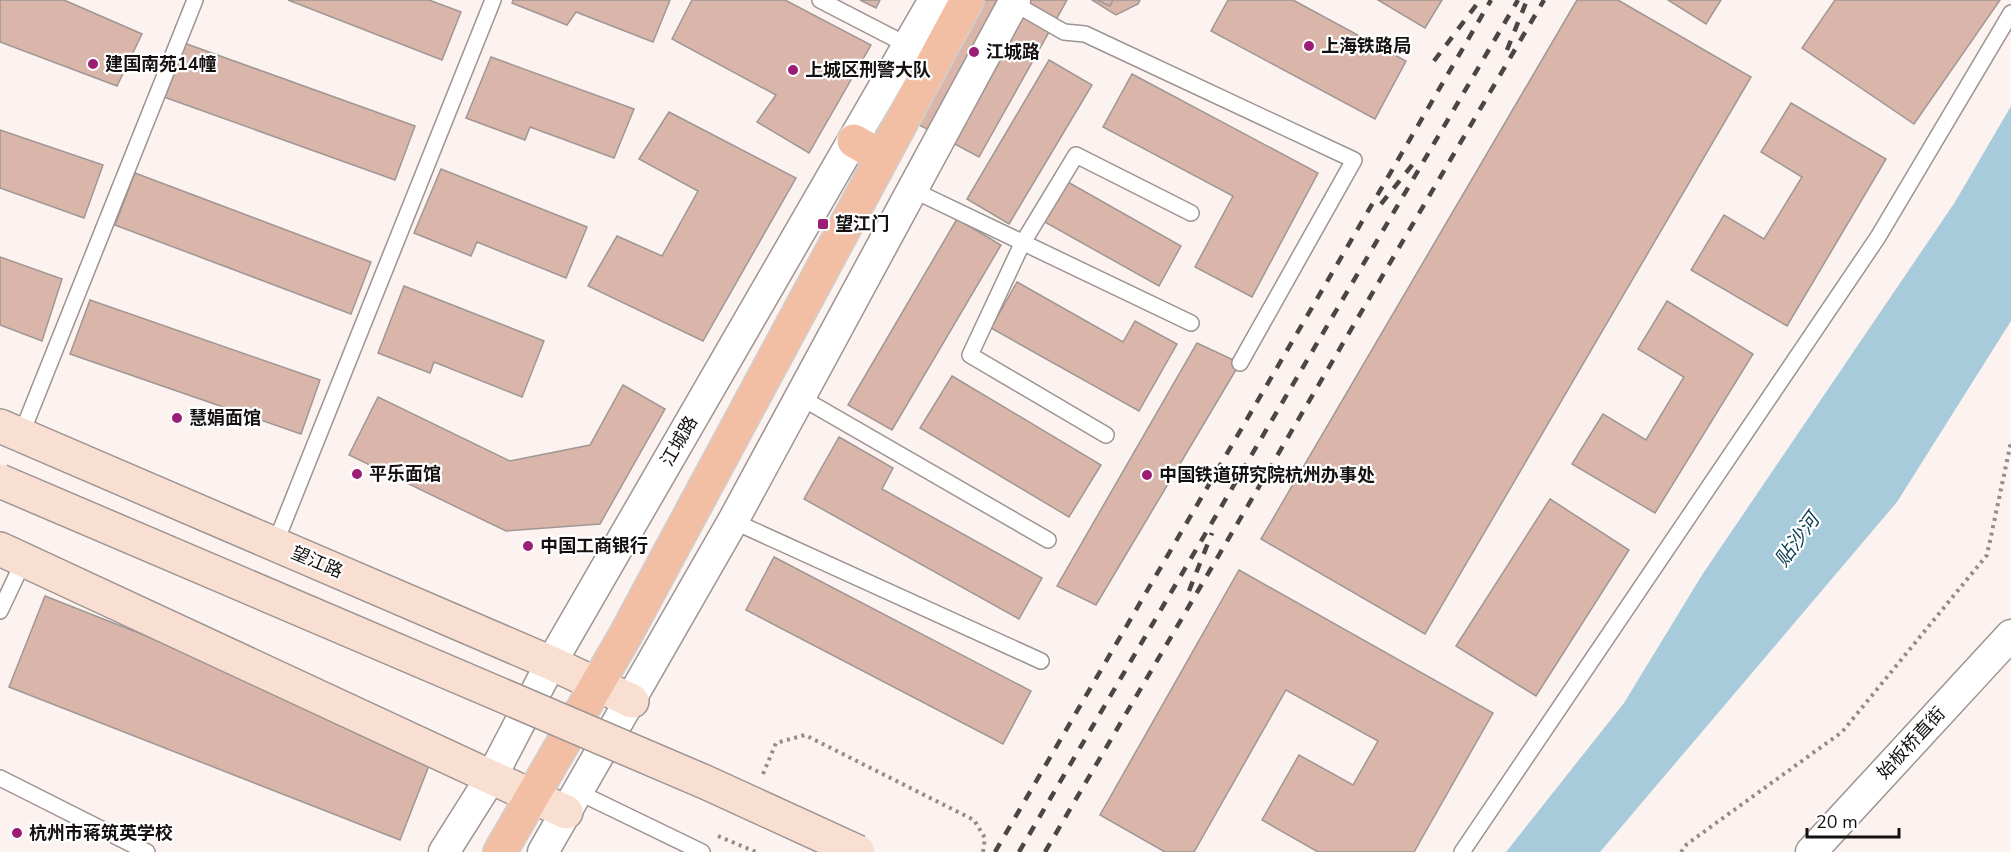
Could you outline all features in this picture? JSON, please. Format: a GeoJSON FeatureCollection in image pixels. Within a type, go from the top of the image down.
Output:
{"type":"FeatureCollection","features":[{"type":"Feature","properties":{"kind":"main road"},"geometry":{"type":"LineString","coordinates":[[500,852],[597,684],[967,0]]}},
{"type":"Feature","properties":{"kind":"main road"},"geometry":{"type":"LineString","coordinates":[[854,141],[882,157]]}},
{"type":"Feature","properties":{"kind":"street","name":"江城路"},"geometry":{"type":"LineString","coordinates":[[444,852],[492,776],[551,663],[934,0]]}},
{"type":"Feature","properties":{"kind":"street"},"geometry":{"type":"LineString","coordinates":[[543,852],[632,701],[733,521],[913,190],[1012,1]]}},
{"type":"Feature","properties":{"kind":"street","name":"望江路"},"geometry":{"type":"LineString","coordinates":[[11,430],[551,663],[632,701]]}},
{"type":"Feature","properties":{"kind":"street"},"geometry":{"type":"LineString","coordinates":[[0,481],[705,782],[858,852]]}},
{"type":"Feature","properties":{"kind":"street"},"geometry":{"type":"LineString","coordinates":[[12,554],[532,796],[572,802]]}},
{"type":"Feature","properties":{"kind":"street","name":"始板桥直街"},"geometry":{"type":"LineString","coordinates":[[1811,852],[2011,635]]}},
{"type":"Feature","properties":{"kind":"lane"},"geometry":{"type":"LineString","coordinates":[[11,430],[195,0]]}},
{"type":"Feature","properties":{"kind":"lane"},"geometry":{"type":"LineString","coordinates":[[275,544],[493,0]]}},
{"type":"Feature","properties":{"kind":"lane"},"geometry":{"type":"LineString","coordinates":[[820,0],[909,46]]}},
{"type":"Feature","properties":{"kind":"lane"},"geometry":{"type":"LineString","coordinates":[[1012,1],[1064,32],[1085,34],[1354,160],[1240,363]]}},
{"type":"Feature","properties":{"kind":"lane"},"geometry":{"type":"LineString","coordinates":[[1462,852],[1878,237],[2011,13]]}},
{"type":"Feature","properties":{"kind":"lane"},"geometry":{"type":"LineString","coordinates":[[1106,435],[970,355],[1022,244],[1076,155],[1191,213]]}},
{"type":"Feature","properties":{"kind":"lane"},"geometry":{"type":"LineString","coordinates":[[913,190],[1022,244],[1191,322]]}},
{"type":"Feature","properties":{"kind":"lane"},"geometry":{"type":"LineString","coordinates":[[800,397],[1048,540]]}},
{"type":"Feature","properties":{"kind":"lane"},"geometry":{"type":"LineString","coordinates":[[733,521],[1041,661]]}},
{"type":"Feature","properties":{"kind":"lane"},"geometry":{"type":"LineString","coordinates":[[0,611],[12,554]]}},
{"type":"Feature","properties":{"kind":"lane"},"geometry":{"type":"LineString","coordinates":[[0,778],[147,852]]}},
{"type":"Feature","properties":{"kind":"lane"},"geometry":{"type":"LineString","coordinates":[[572,802],[702,852]]}},
{"type":"Feature","properties":{"kind":"path"},"geometry":{"type":"LineString","coordinates":[[1681,852],[1687,844],[1842,732],[1987,555],[2011,442]]}},
{"type":"Feature","properties":{"kind":"path"},"geometry":{"type":"LineString","coordinates":[[766,784],[762,775],[776,743],[806,735],[974,820],[985,837],[983,852]]}},
{"type":"Feature","properties":{"kind":"water","name":"贴沙河"},"geometry":{"type":"Polygon","coordinates":[[[2011,106],[2011,321],[1897,502],[1600,852],[1506,852],[1624,703],[1702,575],[1955,202],[2011,106]]]}},
{"type":"Feature","properties":{"kind":"building","name":"建国南苑14幢"},"geometry":{"type":"Polygon","coordinates":[[[0,0],[64,0],[142,34],[117,86],[0,42],[0,0]]]}},
{"type":"Feature","properties":{"kind":"building"},"geometry":{"type":"Polygon","coordinates":[[[288,0],[429,0],[461,12],[442,60],[288,0]]]}},
{"type":"Feature","properties":{"kind":"building"},"geometry":{"type":"Polygon","coordinates":[[[513,0],[670,0],[653,42],[576,12],[567,25],[512,3],[513,0]]]}},
{"type":"Feature","properties":{"kind":"building","name":"上城区刑警大队"},"geometry":{"type":"Polygon","coordinates":[[[692,0],[785,0],[871,45],[809,153],[757,122],[776,95],[672,39],[692,0]]]}},
{"type":"Feature","properties":{"kind":"building"},"geometry":{"type":"Polygon","coordinates":[[[860,0],[880,0],[876,8],[860,0]]]}},
{"type":"Feature","properties":{"kind":"building","name":"江城路"},"geometry":{"type":"Polygon","coordinates":[[[939,0],[1067,0],[979,157],[882,105],[939,0]]]}},
{"type":"Feature","properties":{"kind":"building"},"geometry":{"type":"Polygon","coordinates":[[[1092,0],[1140,0],[1138,4],[1116,15],[1092,0]]]}},
{"type":"Feature","properties":{"kind":"building"},"geometry":{"type":"Polygon","coordinates":[[[1097,0],[1113,0],[1110,6],[1097,0]]]}},
{"type":"Feature","properties":{"kind":"building","name":"上海铁路局"},"geometry":{"type":"Polygon","coordinates":[[[1228,0],[1293,0],[1406,61],[1375,119],[1211,31],[1228,0]]]}},
{"type":"Feature","properties":{"kind":"building"},"geometry":{"type":"Polygon","coordinates":[[[1378,0],[1442,0],[1425,28],[1378,0]]]}},
{"type":"Feature","properties":{"kind":"building"},"geometry":{"type":"Polygon","coordinates":[[[1577,0],[1618,0],[1751,77],[1425,634],[1261,539],[1577,0]]]}},
{"type":"Feature","properties":{"kind":"building"},"geometry":{"type":"Polygon","coordinates":[[[1668,0],[1721,0],[1706,24],[1668,0]]]}},
{"type":"Feature","properties":{"kind":"building"},"geometry":{"type":"Polygon","coordinates":[[[1835,0],[2000,0],[1914,124],[1802,48],[1835,0]]]}},
{"type":"Feature","properties":{"kind":"building"},"geometry":{"type":"Polygon","coordinates":[[[184,43],[415,126],[395,180],[164,97],[184,43]]]}},
{"type":"Feature","properties":{"kind":"building"},"geometry":{"type":"Polygon","coordinates":[[[491,57],[634,109],[614,158],[530,127],[525,140],[466,118],[491,57]]]}},
{"type":"Feature","properties":{"kind":"building"},"geometry":{"type":"Polygon","coordinates":[[[1049,60],[1092,85],[1009,224],[967,199],[1049,60]]]}},
{"type":"Feature","properties":{"kind":"building"},"geometry":{"type":"Polygon","coordinates":[[[1132,74],[1318,173],[1252,297],[1195,267],[1233,196],[1103,127],[1132,74]]]}},
{"type":"Feature","properties":{"kind":"building"},"geometry":{"type":"Polygon","coordinates":[[[1791,103],[1886,159],[1787,326],[1691,270],[1724,215],[1764,239],[1802,177],[1761,152],[1791,103]]]}},
{"type":"Feature","properties":{"kind":"building"},"geometry":{"type":"Polygon","coordinates":[[[669,112],[796,178],[703,341],[588,286],[617,236],[662,256],[698,191],[639,159],[669,112]]]}},
{"type":"Feature","properties":{"kind":"building"},"geometry":{"type":"Polygon","coordinates":[[[0,130],[103,165],[84,218],[0,188],[0,130]]]}},
{"type":"Feature","properties":{"kind":"building"},"geometry":{"type":"Polygon","coordinates":[[[441,169],[587,227],[566,278],[477,242],[471,256],[414,233],[441,169]]]}},
{"type":"Feature","properties":{"kind":"building"},"geometry":{"type":"Polygon","coordinates":[[[135,173],[371,262],[351,314],[115,225],[135,173]]]}},
{"type":"Feature","properties":{"kind":"building"},"geometry":{"type":"Polygon","coordinates":[[[1066,181],[1181,246],[1159,286],[1043,221],[1066,181]]]}},
{"type":"Feature","properties":{"kind":"building"},"geometry":{"type":"Polygon","coordinates":[[[957,219],[1001,245],[892,430],[848,405],[957,219]]]}},
{"type":"Feature","properties":{"kind":"building"},"geometry":{"type":"Polygon","coordinates":[[[0,257],[62,279],[42,341],[0,325],[0,257]]]}},
{"type":"Feature","properties":{"kind":"building"},"geometry":{"type":"Polygon","coordinates":[[[1017,282],[1123,342],[1135,321],[1177,344],[1139,411],[991,328],[1017,282]]]}},
{"type":"Feature","properties":{"kind":"building"},"geometry":{"type":"Polygon","coordinates":[[[404,286],[544,341],[522,397],[434,362],[430,373],[378,353],[404,286]]]}},
{"type":"Feature","properties":{"kind":"building"},"geometry":{"type":"Polygon","coordinates":[[[90,300],[320,380],[301,434],[70,354],[90,300]]]}},
{"type":"Feature","properties":{"kind":"building"},"geometry":{"type":"Polygon","coordinates":[[[1667,301],[1753,354],[1655,513],[1572,464],[1603,414],[1646,440],[1684,377],[1638,349],[1667,301]]]}},
{"type":"Feature","properties":{"kind":"building","name":"中国铁道研究院杭州办事处"},"geometry":{"type":"Polygon","coordinates":[[[1197,343],[1240,363],[1096,605],[1057,586],[1197,343]]]}},
{"type":"Feature","properties":{"kind":"building"},"geometry":{"type":"Polygon","coordinates":[[[952,376],[1101,465],[1069,517],[920,428],[952,376]]]}},
{"type":"Feature","properties":{"kind":"building"},"geometry":{"type":"Polygon","coordinates":[[[623,385],[665,409],[600,524],[506,531],[349,455],[378,397],[510,461],[590,445],[623,385]]]}},
{"type":"Feature","properties":{"kind":"building"},"geometry":{"type":"Polygon","coordinates":[[[839,437],[893,468],[882,489],[1042,578],[1019,619],[804,499],[839,437]]]}},
{"type":"Feature","properties":{"kind":"building"},"geometry":{"type":"Polygon","coordinates":[[[1550,499],[1629,550],[1536,696],[1456,646],[1550,499]]]}},
{"type":"Feature","properties":{"kind":"building"},"geometry":{"type":"Polygon","coordinates":[[[774,557],[1031,691],[1003,744],[746,610],[774,557]]]}},
{"type":"Feature","properties":{"kind":"building"},"geometry":{"type":"Polygon","coordinates":[[[1239,570],[1493,713],[1414,852],[1318,852],[1262,820],[1299,755],[1353,785],[1378,741],[1286,690],[1194,852],[1165,852],[1100,815],[1239,570]]]}},
{"type":"Feature","properties":{"kind":"building"},"geometry":{"type":"Polygon","coordinates":[[[45,596],[435,750],[400,840],[9,687],[45,596]]]}},
{"type":"Feature","properties":{"kind":"railway"},"geometry":{"type":"LineString","coordinates":[[1434,61],[1480,0]]}},
{"type":"Feature","properties":{"kind":"railway"},"geometry":{"type":"LineString","coordinates":[[995,852],[1491,0]]}},
{"type":"Feature","properties":{"kind":"railway"},"geometry":{"type":"LineString","coordinates":[[1019,852],[1518,0]]}},
{"type":"Feature","properties":{"kind":"railway"},"geometry":{"type":"LineString","coordinates":[[1507,50],[1527,0]]}},
{"type":"Feature","properties":{"kind":"railway"},"geometry":{"type":"LineString","coordinates":[[1045,852],[1544,0]]}},
{"type":"Feature","properties":{"kind":"railway"},"geometry":{"type":"LineString","coordinates":[[1381,204],[1417,159]]}},
{"type":"Feature","properties":{"kind":"railway"},"geometry":{"type":"LineString","coordinates":[[1189,591],[1212,533]]}},
{"type":"Feature","properties":{"kind":"place","name":"上海铁路局"},"geometry":{"type":"Point","coordinates":[1309,46]}},
{"type":"Feature","properties":{"kind":"place","name":"江城路"},"geometry":{"type":"Point","coordinates":[974,52]}},
{"type":"Feature","properties":{"kind":"place","name":"建国南苑14幢"},"geometry":{"type":"Point","coordinates":[93,64]}},
{"type":"Feature","properties":{"kind":"place","name":"上城区刑警大队"},"geometry":{"type":"Point","coordinates":[793,70]}},
{"type":"Feature","properties":{"kind":"place","name":"望江门"},"geometry":{"type":"Point","coordinates":[823,224]}},
{"type":"Feature","properties":{"kind":"place","name":"慧娟面馆"},"geometry":{"type":"Point","coordinates":[177,418]}},
{"type":"Feature","properties":{"kind":"place","name":"平乐面馆"},"geometry":{"type":"Point","coordinates":[357,474]}},
{"type":"Feature","properties":{"kind":"place","name":"中国铁道研究院杭州办事处"},"geometry":{"type":"Point","coordinates":[1147,475]}},
{"type":"Feature","properties":{"kind":"place","name":"中国工商银行"},"geometry":{"type":"Point","coordinates":[528,546]}},
{"type":"Feature","properties":{"kind":"place","name":"杭州市蒋筑英学校"},"geometry":{"type":"Point","coordinates":[17,833]}}]}
